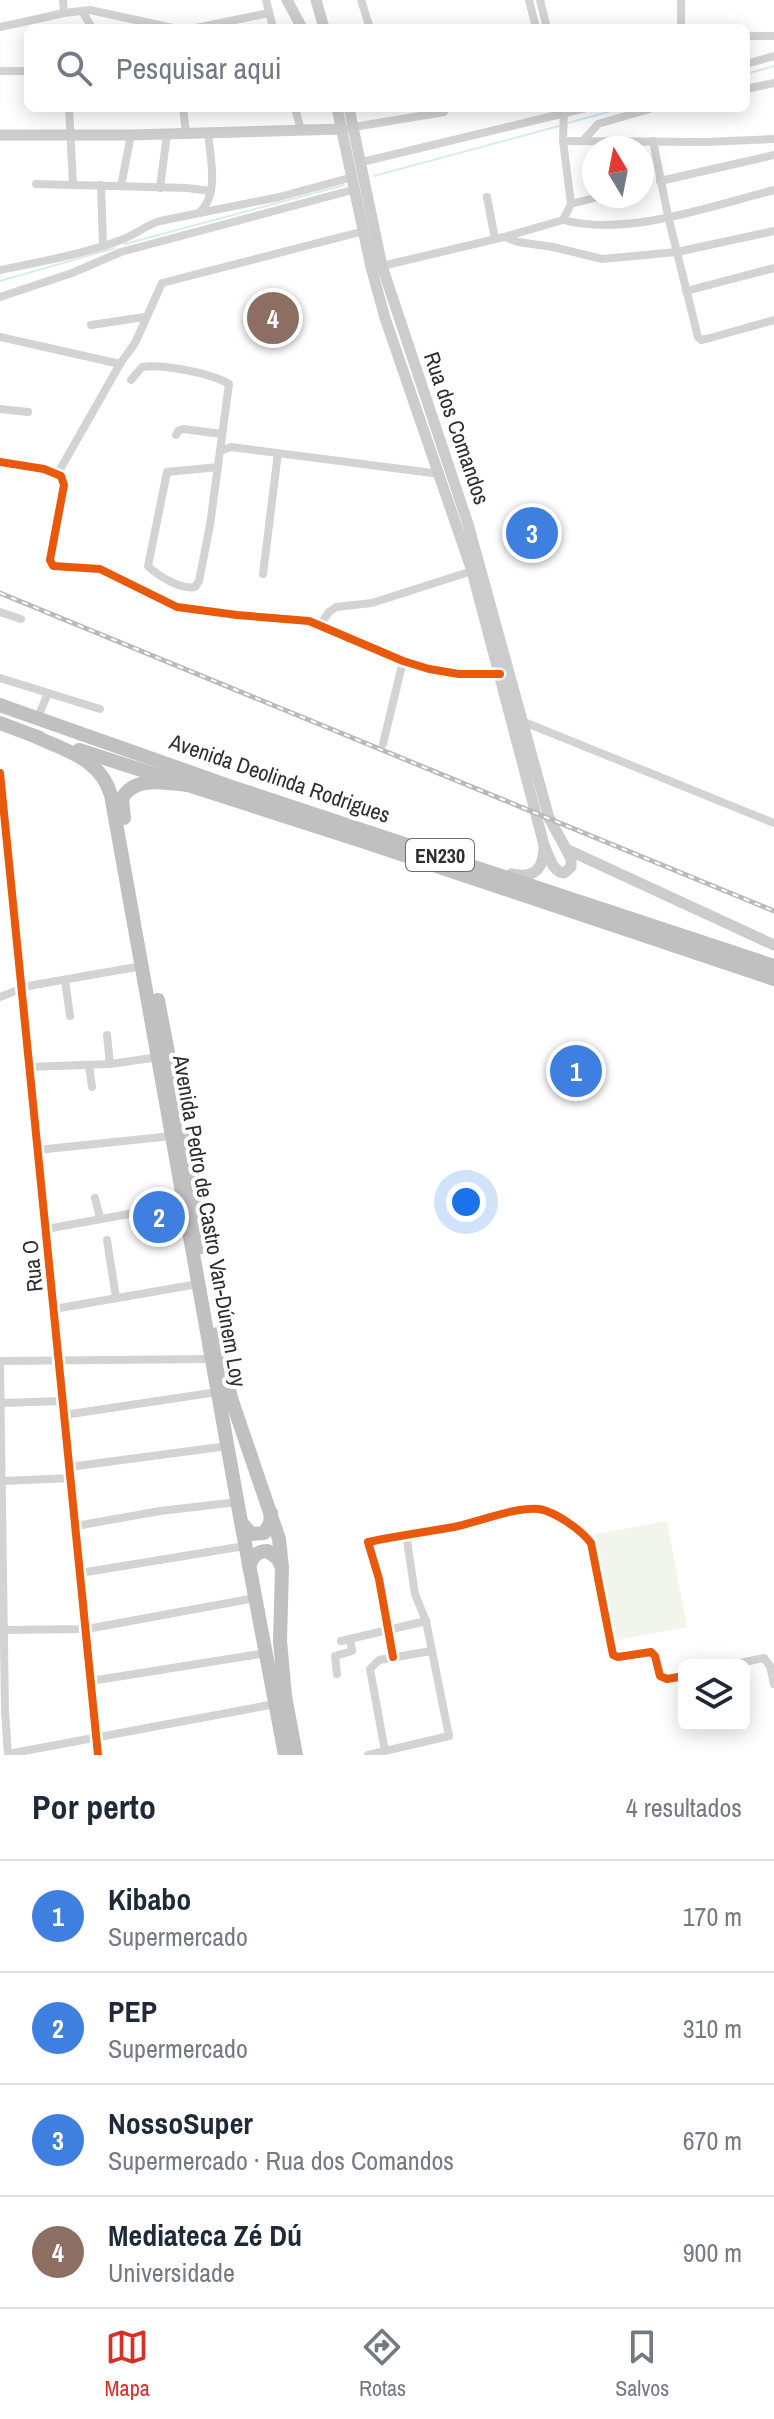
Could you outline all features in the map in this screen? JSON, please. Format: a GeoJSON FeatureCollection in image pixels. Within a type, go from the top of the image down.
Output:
{"type":"FeatureCollection","features":[{"type":"Feature","properties":{"kind":"highway","name":"Avenida Deolinda Rodrigues"},"geometry":{"type":"LineString","coordinates":[[0,705],[232,787],[774,966]]}},
{"type":"Feature","properties":{"kind":"highway","name":"Avenida Deolinda Rodrigues"},"geometry":{"type":"LineString","coordinates":[[0,723],[774,979]]}},
{"type":"Feature","properties":{"kind":"highway","name":"Avenida Pedro de Castro Van-Dúnem Loy"},"geometry":{"type":"LineString","coordinates":[[34,736],[86,760],[98,769],[108,785],[285,1755]]}},
{"type":"Feature","properties":{"kind":"highway","name":"Avenida Pedro de Castro Van-Dúnem Loy"},"geometry":{"type":"LineString","coordinates":[[188,785],[141,783],[128,789],[121,803],[176,1090],[219,1348],[231,1398],[279,1539],[282,1669],[296,1755]]}},
{"type":"Feature","properties":{"kind":"highway"},"geometry":{"type":"LineString","coordinates":[[241,1522],[251,1534],[264,1533],[270,1524],[271,1513]]}},
{"type":"Feature","properties":{"kind":"highway"},"geometry":{"type":"LineString","coordinates":[[249,1566],[253,1557],[268,1551],[278,1559],[282,1568]]}},
{"type":"Feature","properties":{"kind":"main road"},"geometry":{"type":"LineString","coordinates":[[316,0],[323,24]]}},
{"type":"Feature","properties":{"kind":"main road"},"geometry":{"type":"LineString","coordinates":[[288,1],[300,24]]}},
{"type":"Feature","properties":{"kind":"main road","name":"Rua dos Comandos"},"geometry":{"type":"LineString","coordinates":[[339,112],[362,162],[382,266],[468,524],[550,823],[566,849]]}},
{"type":"Feature","properties":{"kind":"main road","name":"Rua dos Comandos"},"geometry":{"type":"LineString","coordinates":[[349,112],[355,183],[371,267],[385,318],[472,571],[544,845]]}},
{"type":"Feature","properties":{"kind":"main road"},"geometry":{"type":"LineString","coordinates":[[0,135],[131,135],[348,128]]}},
{"type":"Feature","properties":{"kind":"main road"},"geometry":{"type":"LineString","coordinates":[[544,845],[559,872],[569,872],[571,867],[566,849]]}},
{"type":"Feature","properties":{"kind":"main road"},"geometry":{"type":"LineString","coordinates":[[472,865],[530,875],[541,865],[544,845]]}},
{"type":"Feature","properties":{"kind":"main road"},"geometry":{"type":"LineString","coordinates":[[566,849],[774,945]]}},
{"type":"Feature","properties":{"kind":"street"},"geometry":{"type":"LineString","coordinates":[[63,0],[64,13]]}},
{"type":"Feature","properties":{"kind":"street"},"geometry":{"type":"LineString","coordinates":[[266,0],[272,24]]}},
{"type":"Feature","properties":{"kind":"street"},"geometry":{"type":"LineString","coordinates":[[361,0],[369,24]]}},
{"type":"Feature","properties":{"kind":"street"},"geometry":{"type":"LineString","coordinates":[[529,0],[535,24]]}},
{"type":"Feature","properties":{"kind":"street"},"geometry":{"type":"LineString","coordinates":[[540,0],[546,24]]}},
{"type":"Feature","properties":{"kind":"street"},"geometry":{"type":"LineString","coordinates":[[681,0],[681,24]]}},
{"type":"Feature","properties":{"kind":"street"},"geometry":{"type":"LineString","coordinates":[[82,11],[90,24]]}},
{"type":"Feature","properties":{"kind":"street"},"geometry":{"type":"LineString","coordinates":[[0,27],[82,11],[110,13],[156,24]]}},
{"type":"Feature","properties":{"kind":"street"},"geometry":{"type":"LineString","coordinates":[[215,24],[269,13]]}},
{"type":"Feature","properties":{"kind":"street"},"geometry":{"type":"LineString","coordinates":[[750,36],[774,36]]}},
{"type":"Feature","properties":{"kind":"street"},"geometry":{"type":"LineString","coordinates":[[750,63],[774,56]]}},
{"type":"Feature","properties":{"kind":"street"},"geometry":{"type":"LineString","coordinates":[[0,71],[24,71]]}},
{"type":"Feature","properties":{"kind":"street"},"geometry":{"type":"LineString","coordinates":[[750,88],[774,83]]}},
{"type":"Feature","properties":{"kind":"street"},"geometry":{"type":"LineString","coordinates":[[69,112],[73,184]]}},
{"type":"Feature","properties":{"kind":"street"},"geometry":{"type":"LineString","coordinates":[[183,112],[186,133]]}},
{"type":"Feature","properties":{"kind":"street"},"geometry":{"type":"LineString","coordinates":[[296,112],[301,130]]}},
{"type":"Feature","properties":{"kind":"street"},"geometry":{"type":"LineString","coordinates":[[348,128],[444,112]]}},
{"type":"Feature","properties":{"kind":"street"},"geometry":{"type":"LineString","coordinates":[[587,136],[598,124],[639,112]]}},
{"type":"Feature","properties":{"kind":"street"},"geometry":{"type":"LineString","coordinates":[[362,162],[561,113],[571,204],[563,220]]}},
{"type":"Feature","properties":{"kind":"street"},"geometry":{"type":"LineString","coordinates":[[192,216],[206,206],[211,191],[208,133]]}},
{"type":"Feature","properties":{"kind":"street"},"geometry":{"type":"LineString","coordinates":[[160,188],[167,134]]}},
{"type":"Feature","properties":{"kind":"street"},"geometry":{"type":"LineString","coordinates":[[121,186],[131,135]]}},
{"type":"Feature","properties":{"kind":"street"},"geometry":{"type":"LineString","coordinates":[[654,141],[774,139]]}},
{"type":"Feature","properties":{"kind":"street"},"geometry":{"type":"LineString","coordinates":[[563,141],[582,141]]}},
{"type":"Feature","properties":{"kind":"street"},"geometry":{"type":"LineString","coordinates":[[654,147],[698,337],[701,340],[774,320]]}},
{"type":"Feature","properties":{"kind":"street"},"geometry":{"type":"LineString","coordinates":[[660,181],[774,155]]}},
{"type":"Feature","properties":{"kind":"street"},"geometry":{"type":"LineString","coordinates":[[0,297],[72,273],[120,246],[148,225],[240,203],[355,183]]}},
{"type":"Feature","properties":{"kind":"street"},"geometry":{"type":"LineString","coordinates":[[0,270],[103,245],[120,246],[355,183]]}},
{"type":"Feature","properties":{"kind":"street"},"geometry":{"type":"LineString","coordinates":[[36,184],[211,191]]}},
{"type":"Feature","properties":{"kind":"street"},"geometry":{"type":"LineString","coordinates":[[101,185],[103,245]]}},
{"type":"Feature","properties":{"kind":"street"},"geometry":{"type":"LineString","coordinates":[[382,266],[563,220],[598,225],[668,216],[774,190]]}},
{"type":"Feature","properties":{"kind":"street"},"geometry":{"type":"LineString","coordinates":[[487,197],[500,238]]}},
{"type":"Feature","properties":{"kind":"street"},"geometry":{"type":"LineString","coordinates":[[571,204],[582,201]]}},
{"type":"Feature","properties":{"kind":"street"},"geometry":{"type":"LineString","coordinates":[[58,473],[135,343],[159,286],[364,231]]}},
{"type":"Feature","properties":{"kind":"street"},"geometry":{"type":"LineString","coordinates":[[500,238],[593,258],[677,252],[774,231]]}},
{"type":"Feature","properties":{"kind":"street"},"geometry":{"type":"LineString","coordinates":[[686,291],[774,268]]}},
{"type":"Feature","properties":{"kind":"street"},"geometry":{"type":"LineString","coordinates":[[91,325],[145,317]]}},
{"type":"Feature","properties":{"kind":"street"},"geometry":{"type":"LineString","coordinates":[[0,337],[120,364]]}},
{"type":"Feature","properties":{"kind":"street"},"geometry":{"type":"LineString","coordinates":[[131,380],[142,367],[153,366],[227,381],[229,389],[210,525],[199,581],[189,589],[155,574],[148,566],[167,472],[218,467]]}},
{"type":"Feature","properties":{"kind":"street"},"geometry":{"type":"LineString","coordinates":[[0,409],[28,412]]}},
{"type":"Feature","properties":{"kind":"street"},"geometry":{"type":"LineString","coordinates":[[176,435],[183,429],[222,437],[231,447]]}},
{"type":"Feature","properties":{"kind":"street"},"geometry":{"type":"LineString","coordinates":[[220,451],[231,447],[440,474]]}},
{"type":"Feature","properties":{"kind":"street"},"geometry":{"type":"LineString","coordinates":[[263,574],[278,453]]}},
{"type":"Feature","properties":{"kind":"street"},"geometry":{"type":"LineString","coordinates":[[0,462],[58,473]]}},
{"type":"Feature","properties":{"kind":"street"},"geometry":{"type":"LineString","coordinates":[[58,473],[64,485],[50,560],[53,566],[100,569],[177,607],[299,619],[403,661],[445,673],[500,674]]}},
{"type":"Feature","properties":{"kind":"street"},"geometry":{"type":"LineString","coordinates":[[320,625],[336,607],[372,603],[472,571]]}},
{"type":"Feature","properties":{"kind":"street"},"geometry":{"type":"LineString","coordinates":[[0,612],[21,619]]}},
{"type":"Feature","properties":{"kind":"street"},"geometry":{"type":"LineString","coordinates":[[383,744],[403,661]]}},
{"type":"Feature","properties":{"kind":"street"},"geometry":{"type":"LineString","coordinates":[[0,678],[100,709]]}},
{"type":"Feature","properties":{"kind":"street"},"geometry":{"type":"LineString","coordinates":[[38,717],[48,693]]}},
{"type":"Feature","properties":{"kind":"street"},"geometry":{"type":"LineString","coordinates":[[524,722],[774,823]]}},
{"type":"Feature","properties":{"kind":"street","name":"Rua O"},"geometry":{"type":"LineString","coordinates":[[0,773],[98,1755]]}},
{"type":"Feature","properties":{"kind":"street"},"geometry":{"type":"LineString","coordinates":[[0,997],[28,986],[143,966]]}},
{"type":"Feature","properties":{"kind":"street"},"geometry":{"type":"LineString","coordinates":[[65,980],[70,1016]]}},
{"type":"Feature","properties":{"kind":"street"},"geometry":{"type":"LineString","coordinates":[[107,1035],[110,1064]]}},
{"type":"Feature","properties":{"kind":"street"},"geometry":{"type":"LineString","coordinates":[[29,1067],[110,1064],[159,1057]]}},
{"type":"Feature","properties":{"kind":"street"},"geometry":{"type":"LineString","coordinates":[[89,1065],[92,1087]]}},
{"type":"Feature","properties":{"kind":"street"},"geometry":{"type":"LineString","coordinates":[[37,1150],[172,1136]]}},
{"type":"Feature","properties":{"kind":"street"},"geometry":{"type":"LineString","coordinates":[[95,1198],[100,1218]]}},
{"type":"Feature","properties":{"kind":"street"},"geometry":{"type":"LineString","coordinates":[[46,1229],[184,1204]]}},
{"type":"Feature","properties":{"kind":"street"},"geometry":{"type":"LineString","coordinates":[[107,1240],[116,1298]]}},
{"type":"Feature","properties":{"kind":"street"},"geometry":{"type":"LineString","coordinates":[[54,1309],[198,1284]]}},
{"type":"Feature","properties":{"kind":"street"},"geometry":{"type":"LineString","coordinates":[[212,1359],[0,1364],[3,1711],[8,1755],[275,1704]]}},
{"type":"Feature","properties":{"kind":"street"},"geometry":{"type":"LineString","coordinates":[[64,1415],[217,1392]]}},
{"type":"Feature","properties":{"kind":"street"},"geometry":{"type":"LineString","coordinates":[[2,1403],[62,1401]]}},
{"type":"Feature","properties":{"kind":"street"},"geometry":{"type":"LineString","coordinates":[[69,1467],[228,1446]]}},
{"type":"Feature","properties":{"kind":"street"},"geometry":{"type":"LineString","coordinates":[[3,1481],[71,1478]]}},
{"type":"Feature","properties":{"kind":"street"},"geometry":{"type":"LineString","coordinates":[[76,1526],[160,1511],[238,1502]]}},
{"type":"Feature","properties":{"kind":"street"},"geometry":{"type":"LineString","coordinates":[[393,1657],[379,1579],[367,1543],[534,1509],[545,1511],[591,1543],[613,1655],[651,1652],[660,1676],[667,1679],[678,1677]]}},
{"type":"Feature","properties":{"kind":"street"},"geometry":{"type":"LineString","coordinates":[[368,1755],[449,1736],[426,1621],[412,1578],[408,1536]]}},
{"type":"Feature","properties":{"kind":"street"},"geometry":{"type":"LineString","coordinates":[[80,1573],[245,1546]]}},
{"type":"Feature","properties":{"kind":"street"},"geometry":{"type":"LineString","coordinates":[[4,1630],[87,1629],[255,1598]]}},
{"type":"Feature","properties":{"kind":"street"},"geometry":{"type":"LineString","coordinates":[[337,1674],[335,1656],[352,1651],[346,1640],[426,1621]]}},
{"type":"Feature","properties":{"kind":"street"},"geometry":{"type":"LineString","coordinates":[[385,1751],[369,1673],[374,1663],[431,1651]]}},
{"type":"Feature","properties":{"kind":"street"},"geometry":{"type":"LineString","coordinates":[[91,1681],[266,1653]]}},
{"type":"Feature","properties":{"kind":"street"},"geometry":{"type":"LineString","coordinates":[[750,1661],[764,1658],[770,1666],[774,1684]]}},
{"type":"Feature","properties":{"kind":"shaded area"},"geometry":{"type":"Polygon","coordinates":[[[667,1521],[687,1627],[612,1641],[592,1535],[667,1521]]]}},
{"type":"Feature","properties":{"kind":"waterway"},"geometry":{"type":"LineString","coordinates":[[750,73],[774,66]]}},
{"type":"Feature","properties":{"kind":"waterway"},"geometry":{"type":"LineString","coordinates":[[568,123],[608,112]]}},
{"type":"Feature","properties":{"kind":"waterway"},"geometry":{"type":"LineString","coordinates":[[374,176],[559,126]]}},
{"type":"Feature","properties":{"kind":"waterway"},"geometry":{"type":"LineString","coordinates":[[125,244],[344,185]]}},
{"type":"Feature","properties":{"kind":"waterway"},"geometry":{"type":"LineString","coordinates":[[0,281],[115,248]]}},
{"type":"Feature","properties":{"kind":"railway"},"geometry":{"type":"LineString","coordinates":[[0,593],[774,911]]}},
{"type":"Feature","properties":{"kind":"cycle path"},"geometry":{"type":"LineString","coordinates":[[0,462],[44,469],[61,476],[64,485],[50,560],[53,566],[100,569],[177,607],[309,621],[429,669],[459,674],[500,674]]}},
{"type":"Feature","properties":{"kind":"cycle path"},"geometry":{"type":"LineString","coordinates":[[0,773],[98,1755]]}},
{"type":"Feature","properties":{"kind":"cycle path"},"geometry":{"type":"LineString","coordinates":[[393,1657],[379,1579],[368,1542],[454,1527],[520,1510],[539,1509],[568,1522],[591,1543],[613,1655],[651,1652],[660,1676],[667,1679],[678,1677]]}},
{"type":"Feature","properties":{"kind":"place","name":"Mediateca Zé Dú"},"geometry":{"type":"Point","coordinates":[273,318]}},
{"type":"Feature","properties":{"kind":"place","name":"NossoSuper"},"geometry":{"type":"Point","coordinates":[532,533]}},
{"type":"Feature","properties":{"kind":"place","name":"Kibabo"},"geometry":{"type":"Point","coordinates":[576,1071]}},
{"type":"Feature","properties":{"kind":"place","name":"PEP"},"geometry":{"type":"Point","coordinates":[159,1217]}}]}
